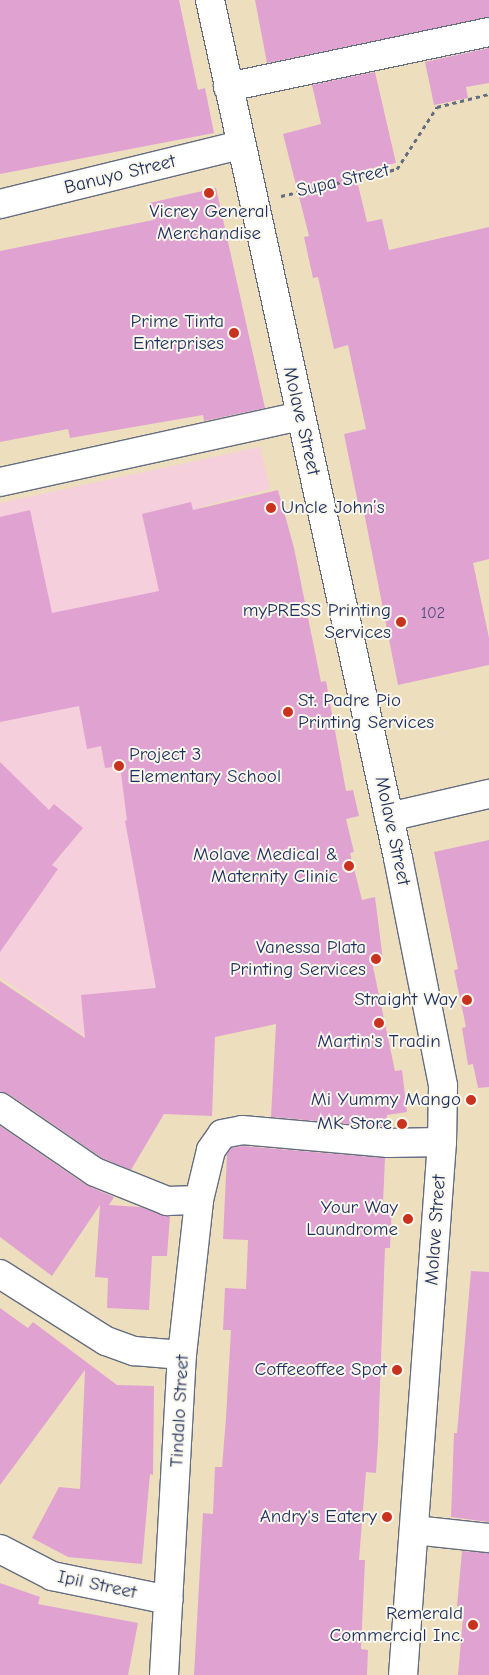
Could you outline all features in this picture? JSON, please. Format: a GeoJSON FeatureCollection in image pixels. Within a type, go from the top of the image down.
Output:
{"type":"FeatureCollection","features":[{"type":"Feature","properties":{"kind":"street","name":"Molave Street"},"geometry":{"type":"LineString","coordinates":[[210,0],[252,202],[389,817],[443,1086],[442,1142],[403,1675]]}},
{"type":"Feature","properties":{"kind":"street"},"geometry":{"type":"LineString","coordinates":[[228,87],[489,32]]}},
{"type":"Feature","properties":{"kind":"street","name":"Banuyo Street"},"geometry":{"type":"LineString","coordinates":[[0,204],[240,145]]}},
{"type":"Feature","properties":{"kind":"street"},"geometry":{"type":"LineString","coordinates":[[0,482],[300,416]]}},
{"type":"Feature","properties":{"kind":"street"},"geometry":{"type":"LineString","coordinates":[[389,817],[489,794]]}},
{"type":"Feature","properties":{"kind":"street"},"geometry":{"type":"LineString","coordinates":[[0,1107],[95,1172],[166,1201],[199,1200]]}},
{"type":"Feature","properties":{"kind":"street","name":"Tindalo Street"},"geometry":{"type":"LineString","coordinates":[[164,1675],[182,1355],[199,1200],[211,1150],[222,1134],[242,1130],[388,1143],[442,1142]]}},
{"type":"Feature","properties":{"kind":"street"},"geometry":{"type":"LineString","coordinates":[[0,1274],[106,1341],[134,1351],[182,1355]]}},
{"type":"Feature","properties":{"kind":"street"},"geometry":{"type":"LineString","coordinates":[[414,1530],[489,1538]]}},
{"type":"Feature","properties":{"kind":"street","name":"Ipil Street"},"geometry":{"type":"LineString","coordinates":[[0,1548],[52,1576],[169,1600]]}},
{"type":"Feature","properties":{"kind":"path","name":"Supa Street"},"geometry":{"type":"LineString","coordinates":[[252,202],[397,170],[437,107],[489,94]]}},
{"type":"Feature","properties":{"kind":"shaded area","name":"Project 3 Elementary School"},"geometry":{"type":"Polygon","coordinates":[[[260,447],[270,489],[200,507],[253,759],[217,990],[144,1078],[0,977],[0,503],[260,447]]]}},
{"type":"Feature","properties":{"kind":"building"},"geometry":{"type":"Polygon","coordinates":[[[0,0],[179,0],[198,90],[205,88],[214,133],[0,174],[0,0]]]}},
{"type":"Feature","properties":{"kind":"building"},"geometry":{"type":"Polygon","coordinates":[[[255,0],[489,0],[489,17],[267,63],[255,0]]]}},
{"type":"Feature","properties":{"kind":"building"},"geometry":{"type":"Polygon","coordinates":[[[489,48],[489,83],[466,87],[468,98],[434,105],[425,62],[489,48]]]}},
{"type":"Feature","properties":{"kind":"building"},"geometry":{"type":"Polygon","coordinates":[[[375,72],[396,163],[355,172],[367,222],[382,219],[389,250],[489,227],[489,559],[473,563],[489,638],[489,665],[398,685],[362,502],[358,503],[344,434],[366,429],[348,345],[334,349],[318,277],[313,278],[304,237],[309,236],[283,134],[321,124],[312,85],[375,72]]]}},
{"type":"Feature","properties":{"kind":"building"},"geometry":{"type":"Polygon","coordinates":[[[216,188],[265,408],[204,421],[203,415],[70,438],[68,429],[0,442],[0,251],[153,220],[149,203],[216,188]]]}},
{"type":"Feature","properties":{"kind":"building"},"geometry":{"type":"Polygon","coordinates":[[[278,490],[294,548],[321,682],[326,681],[346,791],[353,790],[359,816],[346,819],[354,852],[350,853],[362,900],[375,897],[383,960],[372,962],[395,1071],[402,1070],[407,1112],[387,1115],[386,1127],[271,1117],[276,1024],[215,1037],[212,1116],[164,1114],[131,1170],[102,1158],[9,1094],[0,1092],[0,981],[85,1038],[81,995],[156,988],[125,821],[127,820],[120,766],[105,768],[101,746],[87,749],[79,706],[0,722],[0,517],[30,510],[52,613],[159,591],[142,514],[191,502],[193,510],[278,490]]]}},
{"type":"Feature","properties":{"kind":"building"},"geometry":{"type":"Polygon","coordinates":[[[0,762],[49,810],[54,804],[83,828],[52,865],[58,869],[0,952],[0,762]]]}},
{"type":"Feature","properties":{"kind":"building"},"geometry":{"type":"Polygon","coordinates":[[[489,840],[489,1087],[478,1088],[473,1064],[468,1065],[462,1028],[466,1027],[454,970],[458,969],[434,852],[489,840]]]}},
{"type":"Feature","properties":{"kind":"building"},"geometry":{"type":"Polygon","coordinates":[[[0,1126],[86,1185],[114,1197],[109,1205],[140,1207],[170,1217],[167,1256],[152,1256],[149,1310],[107,1308],[108,1278],[95,1277],[100,1205],[52,1276],[0,1237],[0,1126]]]}},
{"type":"Feature","properties":{"kind":"building"},"geometry":{"type":"Polygon","coordinates":[[[243,1146],[385,1158],[383,1203],[392,1203],[390,1248],[385,1248],[376,1473],[366,1472],[359,1560],[365,1560],[361,1649],[368,1650],[367,1675],[194,1675],[203,1513],[213,1514],[215,1467],[222,1467],[226,1418],[231,1330],[223,1330],[225,1288],[246,1289],[248,1240],[223,1239],[227,1154],[231,1148],[243,1146]]]}},
{"type":"Feature","properties":{"kind":"building"},"geometry":{"type":"Polygon","coordinates":[[[471,1271],[489,1272],[489,1522],[451,1517],[454,1433],[457,1433],[471,1271]]]}},
{"type":"Feature","properties":{"kind":"building"},"geometry":{"type":"Polygon","coordinates":[[[0,1308],[28,1328],[33,1322],[117,1385],[154,1386],[153,1475],[150,1474],[142,1564],[68,1557],[32,1538],[59,1487],[80,1489],[85,1370],[0,1485],[0,1308]]]}},
{"type":"Feature","properties":{"kind":"building"},"geometry":{"type":"Polygon","coordinates":[[[462,1551],[489,1553],[489,1675],[458,1675],[464,1606],[457,1606],[462,1551]]]}},
{"type":"Feature","properties":{"kind":"building"},"geometry":{"type":"Polygon","coordinates":[[[0,1583],[40,1597],[38,1604],[138,1623],[128,1675],[0,1675],[0,1583]]]}},
{"type":"Feature","properties":{"kind":"place","name":"Vicrey General Merchandise"},"geometry":{"type":"Point","coordinates":[209,193]}},
{"type":"Feature","properties":{"kind":"place","name":"Prime Tinta Enterprises"},"geometry":{"type":"Point","coordinates":[234,333]}},
{"type":"Feature","properties":{"kind":"place","name":"Uncle John’s"},"geometry":{"type":"Point","coordinates":[271,508]}},
{"type":"Feature","properties":{"kind":"place","name":"myPRESS Printing Services"},"geometry":{"type":"Point","coordinates":[401,622]}},
{"type":"Feature","properties":{"kind":"place","name":"St. Padre Pio Printing Services"},"geometry":{"type":"Point","coordinates":[288,712]}},
{"type":"Feature","properties":{"kind":"place","name":"Project 3 Elementary School"},"geometry":{"type":"Point","coordinates":[119,766]}},
{"type":"Feature","properties":{"kind":"place","name":"Molave Medical & Maternity Clinic"},"geometry":{"type":"Point","coordinates":[349,866]}},
{"type":"Feature","properties":{"kind":"place","name":"Vanessa Plata Printing Services"},"geometry":{"type":"Point","coordinates":[376,959]}},
{"type":"Feature","properties":{"kind":"place","name":"Straight Way"},"geometry":{"type":"Point","coordinates":[467,1000]}},
{"type":"Feature","properties":{"kind":"place","name":"Martin's Tradin"},"geometry":{"type":"Point","coordinates":[379,1023]}},
{"type":"Feature","properties":{"kind":"place","name":"Mi Yummy Mango"},"geometry":{"type":"Point","coordinates":[471,1100]}},
{"type":"Feature","properties":{"kind":"place","name":"MK Store"},"geometry":{"type":"Point","coordinates":[402,1124]}},
{"type":"Feature","properties":{"kind":"place","name":"Your Way Laundrome"},"geometry":{"type":"Point","coordinates":[408,1219]}},
{"type":"Feature","properties":{"kind":"place","name":"Coffeeoffee Spot"},"geometry":{"type":"Point","coordinates":[397,1370]}},
{"type":"Feature","properties":{"kind":"place","name":"Andry's Eatery"},"geometry":{"type":"Point","coordinates":[387,1517]}},
{"type":"Feature","properties":{"kind":"place","name":"Remerald Commercial Inc."},"geometry":{"type":"Point","coordinates":[473,1625]}}]}
